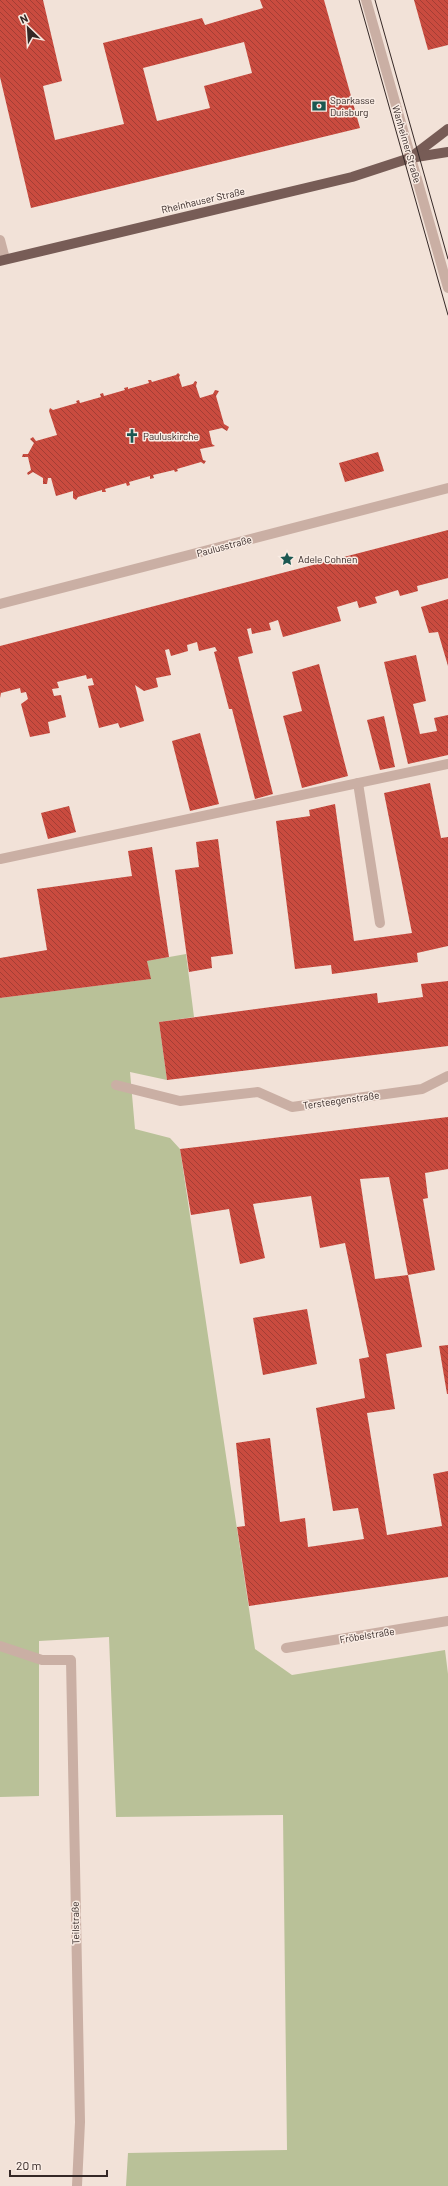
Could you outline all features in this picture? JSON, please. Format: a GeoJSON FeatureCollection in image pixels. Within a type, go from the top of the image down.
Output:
{"type":"FeatureCollection","features":[{"type":"Feature","properties":{"kind":"main road"},"geometry":{"type":"LineString","coordinates":[[410,158],[448,129]]}},
{"type":"Feature","properties":{"kind":"main road"},"geometry":{"type":"LineString","coordinates":[[410,158],[448,152]]}},
{"type":"Feature","properties":{"kind":"main road","name":"Rheinhauser Straße"},"geometry":{"type":"LineString","coordinates":[[3,260],[352,177],[410,158]]}},
{"type":"Feature","properties":{"kind":"street","name":"Wanheimer Straße"},"geometry":{"type":"LineString","coordinates":[[366,0],[448,288]]}},
{"type":"Feature","properties":{"kind":"street"},"geometry":{"type":"LineString","coordinates":[[0,240],[3,260]]}},
{"type":"Feature","properties":{"kind":"street","name":"Paulusstraße"},"geometry":{"type":"LineString","coordinates":[[0,604],[448,488]]}},
{"type":"Feature","properties":{"kind":"street"},"geometry":{"type":"LineString","coordinates":[[0,859],[448,764]]}},
{"type":"Feature","properties":{"kind":"street"},"geometry":{"type":"LineString","coordinates":[[358,783],[380,923]]}},
{"type":"Feature","properties":{"kind":"street","name":"Tersteegenstraße"},"geometry":{"type":"LineString","coordinates":[[116,1085],[180,1101],[258,1092],[292,1107],[422,1088],[448,1076]]}},
{"type":"Feature","properties":{"kind":"street","name":"Fröbelstraße"},"geometry":{"type":"LineString","coordinates":[[286,1648],[448,1621]]}},
{"type":"Feature","properties":{"kind":"street","name":"Teilstraße"},"geometry":{"type":"LineString","coordinates":[[0,1646],[42,1660],[70,1660],[80,2122],[77,2186]]}},
{"type":"Feature","properties":{"kind":"green space"},"geometry":{"type":"Polygon","coordinates":[[[186,954],[194,1017],[159,1022],[167,1080],[130,1072],[135,1129],[170,1138],[180,1149],[255,1649],[292,1675],[445,1650],[448,1674],[448,2186],[126,2186],[128,2153],[287,2150],[283,1815],[116,1817],[109,1637],[39,1641],[39,1796],[0,1797],[0,998],[150,979],[147,961],[186,954]]]}},
{"type":"Feature","properties":{"kind":"building"},"geometry":{"type":"Polygon","coordinates":[[[0,0],[43,0],[62,81],[43,86],[55,140],[124,124],[103,43],[202,18],[205,25],[263,8],[260,0],[324,0],[360,128],[31,208],[0,77],[0,0]],[[244,42],[143,68],[157,121],[210,108],[204,86],[252,73],[244,42]]]}},
{"type":"Feature","properties":{"kind":"building"},"geometry":{"type":"Polygon","coordinates":[[[414,0],[448,0],[448,45],[428,50],[414,0]]]}},
{"type":"Feature","properties":{"kind":"building","name":"Pauluskirche"},"geometry":{"type":"Polygon","coordinates":[[[178,373],[180,375],[179,377],[182,387],[193,384],[195,381],[197,382],[196,386],[200,398],[213,394],[215,390],[219,391],[216,396],[224,424],[229,427],[227,431],[222,428],[209,431],[212,444],[215,446],[200,449],[203,460],[206,461],[204,464],[201,462],[177,469],[178,471],[175,472],[174,470],[153,475],[154,478],[150,479],[150,476],[129,482],[130,485],[127,486],[126,483],[105,489],[106,492],[102,492],[102,490],[78,497],[76,500],[73,498],[73,491],[56,496],[51,478],[48,478],[47,484],[43,484],[43,478],[33,472],[28,475],[27,473],[31,470],[28,457],[22,457],[23,454],[28,454],[34,443],[30,439],[33,437],[36,441],[57,435],[49,411],[50,408],[53,410],[77,403],[76,401],[79,400],[80,403],[101,397],[100,394],[103,393],[104,396],[125,390],[124,388],[128,387],[128,389],[149,383],[148,380],[151,380],[152,382],[176,375],[178,373]]]}},
{"type":"Feature","properties":{"kind":"building"},"geometry":{"type":"Polygon","coordinates":[[[378,452],[384,471],[345,482],[339,463],[378,452]]]}},
{"type":"Feature","properties":{"kind":"building"},"geometry":{"type":"Polygon","coordinates":[[[448,530],[448,578],[417,586],[418,591],[400,596],[398,590],[375,597],[377,603],[359,608],[357,601],[337,607],[341,621],[283,637],[278,620],[269,623],[271,630],[252,634],[251,628],[247,629],[253,653],[238,657],[273,794],[255,799],[232,709],[229,709],[214,652],[217,651],[215,647],[199,651],[197,642],[187,645],[188,651],[171,656],[169,649],[165,650],[171,675],[156,678],[158,687],[144,691],[135,685],[144,721],[120,728],[118,723],[99,728],[88,686],[94,685],[92,678],[87,679],[86,675],[57,682],[59,688],[52,689],[54,696],[61,695],[66,717],[48,722],[50,733],[30,737],[21,704],[28,699],[26,692],[21,693],[20,688],[1,693],[0,698],[0,646],[448,530]]]}},
{"type":"Feature","properties":{"kind":"building"},"geometry":{"type":"Polygon","coordinates":[[[448,599],[448,666],[438,632],[429,633],[421,607],[448,599]]]}},
{"type":"Feature","properties":{"kind":"building"},"geometry":{"type":"Polygon","coordinates":[[[416,655],[426,701],[413,704],[420,734],[437,731],[434,718],[448,715],[448,755],[408,764],[384,662],[416,655]]]}},
{"type":"Feature","properties":{"kind":"building"},"geometry":{"type":"Polygon","coordinates":[[[319,664],[348,776],[302,788],[283,716],[302,711],[292,672],[319,664]]]}},
{"type":"Feature","properties":{"kind":"building"},"geometry":{"type":"Polygon","coordinates":[[[384,716],[395,767],[380,770],[367,720],[384,716]]]}},
{"type":"Feature","properties":{"kind":"building"},"geometry":{"type":"Polygon","coordinates":[[[200,733],[219,804],[190,811],[172,741],[200,733]]]}},
{"type":"Feature","properties":{"kind":"building"},"geometry":{"type":"Polygon","coordinates":[[[430,783],[441,838],[448,837],[448,946],[417,953],[418,962],[332,974],[331,965],[295,969],[276,821],[310,816],[309,810],[335,804],[354,941],[412,933],[384,793],[430,783]]]}},
{"type":"Feature","properties":{"kind":"building"},"geometry":{"type":"Polygon","coordinates":[[[69,806],[76,832],[48,839],[41,813],[69,806]]]}},
{"type":"Feature","properties":{"kind":"building"},"geometry":{"type":"Polygon","coordinates":[[[218,839],[233,954],[211,957],[212,968],[189,972],[175,870],[199,867],[196,842],[218,839]]]}},
{"type":"Feature","properties":{"kind":"building"},"geometry":{"type":"Polygon","coordinates":[[[152,847],[169,957],[147,961],[151,979],[0,998],[0,958],[47,950],[37,889],[132,876],[128,851],[152,847]]]}},
{"type":"Feature","properties":{"kind":"building"},"geometry":{"type":"Polygon","coordinates":[[[448,981],[448,1046],[167,1080],[159,1022],[377,993],[378,1003],[423,997],[421,984],[448,981]]]}},
{"type":"Feature","properties":{"kind":"building"},"geometry":{"type":"Polygon","coordinates":[[[448,1117],[448,1169],[425,1173],[428,1198],[423,1199],[435,1270],[408,1275],[422,1347],[386,1354],[395,1409],[367,1413],[387,1535],[442,1526],[433,1474],[448,1471],[448,1577],[249,1606],[237,1527],[245,1526],[236,1443],[270,1438],[280,1522],[305,1518],[308,1547],[364,1539],[358,1508],[333,1511],[316,1408],[365,1398],[359,1359],[369,1357],[345,1243],[320,1248],[311,1196],[253,1204],[265,1258],[240,1264],[229,1209],[191,1215],[180,1149],[448,1117]],[[389,1177],[360,1179],[375,1279],[408,1275],[389,1177]]]}},
{"type":"Feature","properties":{"kind":"building"},"geometry":{"type":"Polygon","coordinates":[[[307,1309],[317,1364],[263,1375],[253,1318],[307,1309]]]}},
{"type":"Feature","properties":{"kind":"building"},"geometry":{"type":"Polygon","coordinates":[[[448,1345],[448,1394],[447,1394],[439,1346],[448,1345]]]}},
{"type":"Feature","properties":{"kind":"tram line"},"geometry":{"type":"LineString","coordinates":[[359,0],[448,315]]}},
{"type":"Feature","properties":{"kind":"tram line"},"geometry":{"type":"LineString","coordinates":[[375,0],[448,259]]}},
{"type":"Feature","properties":{"kind":"place","name":"Sparkasse Duisburg"},"geometry":{"type":"Point","coordinates":[319,106]}},
{"type":"Feature","properties":{"kind":"place","name":"Pauluskirche"},"geometry":{"type":"Point","coordinates":[132,436]}},
{"type":"Feature","properties":{"kind":"place","name":"Adele Cohnen"},"geometry":{"type":"Point","coordinates":[287,559]}}]}
